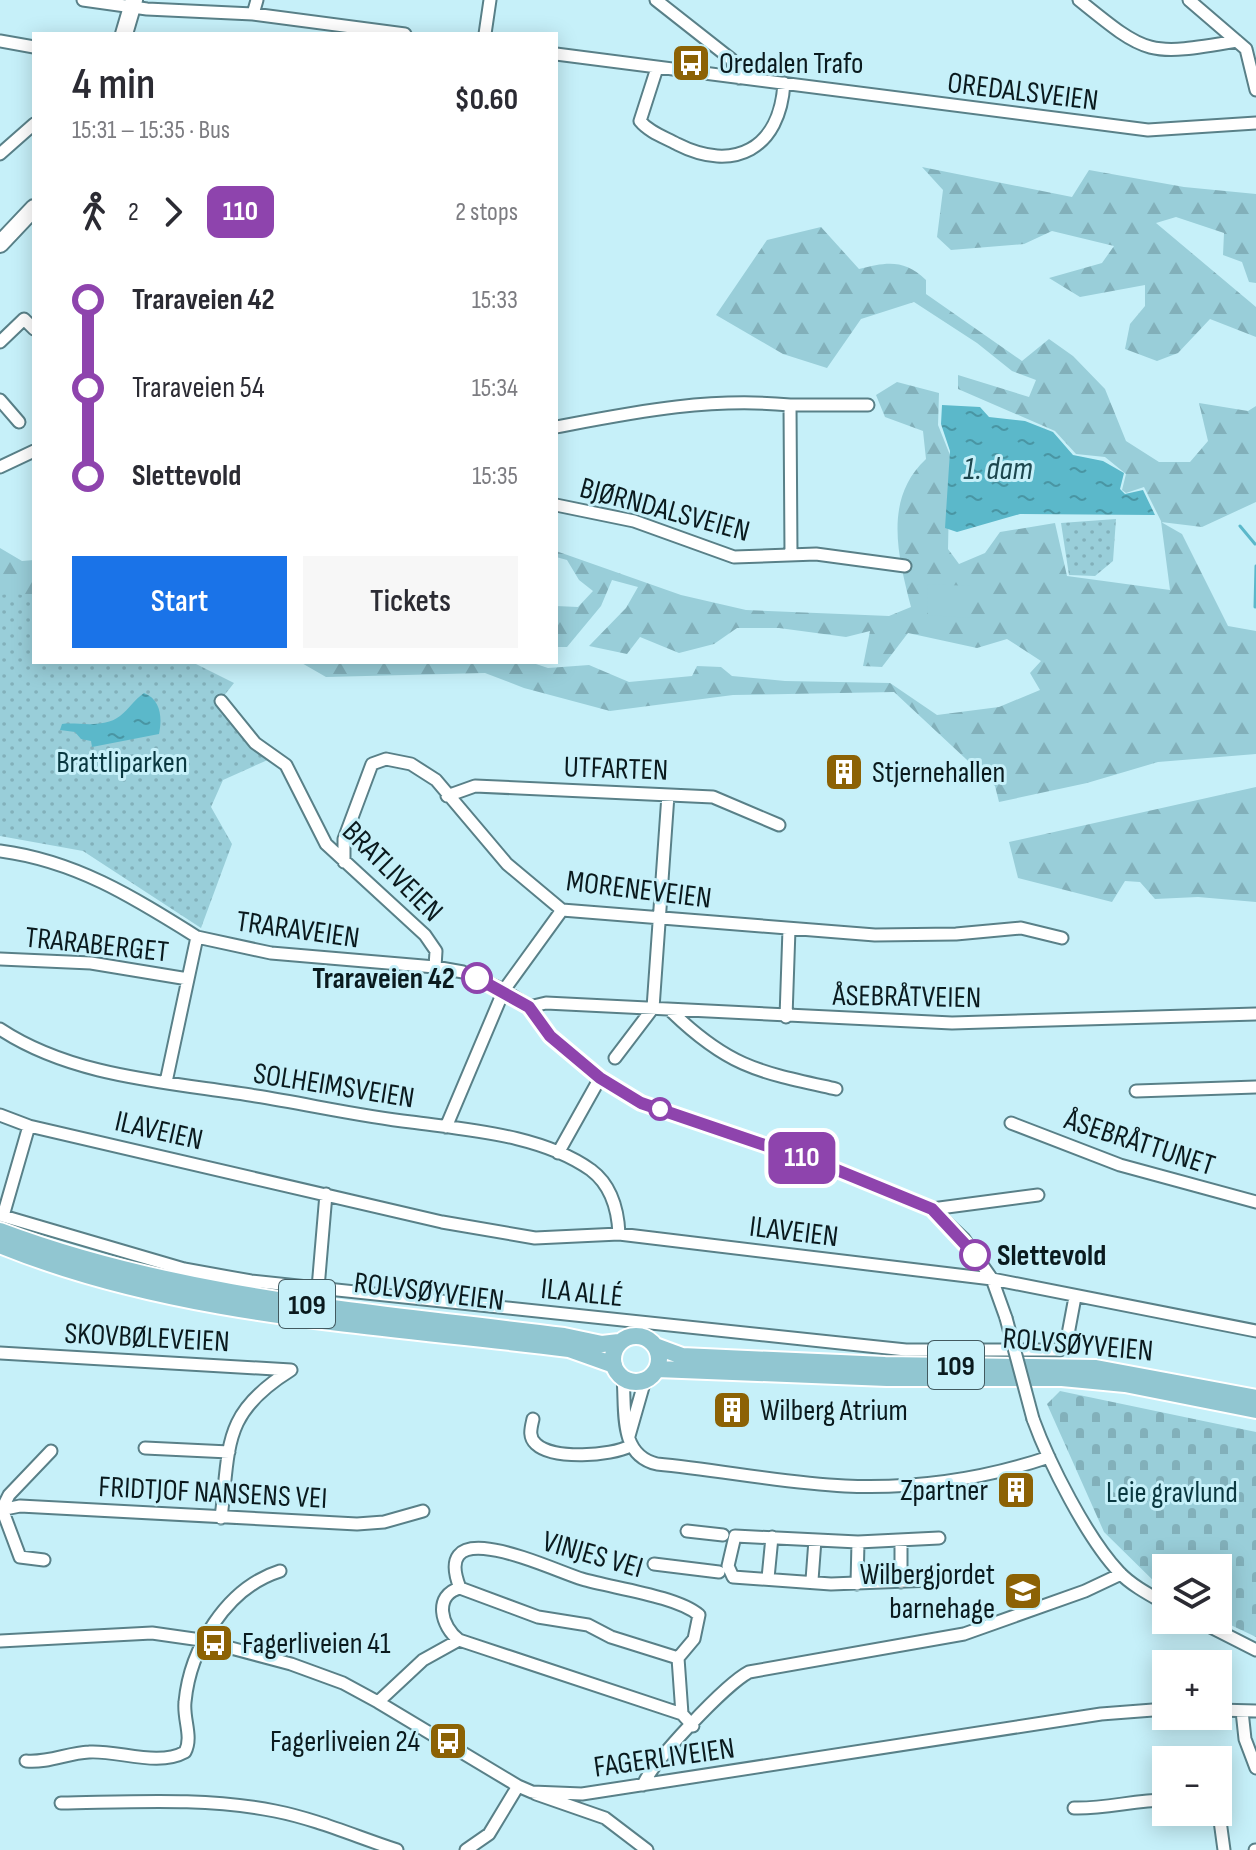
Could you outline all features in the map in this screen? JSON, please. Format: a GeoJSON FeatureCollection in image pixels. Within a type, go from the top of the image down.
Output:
{"type":"FeatureCollection","features":[{"type":"Feature","properties":{"kind":"main road","name":"ROLVSØYVEIEN"},"geometry":{"type":"LineString","coordinates":[[0,1231],[102,1265],[215,1291],[564,1336],[602,1344],[619,1342]]}},
{"type":"Feature","properties":{"kind":"main road","name":"ROLVSØYVEIEN"},"geometry":{"type":"LineString","coordinates":[[0,1245],[94,1277],[199,1301],[569,1349],[618,1371]]}},
{"type":"Feature","properties":{"kind":"main road","name":"109"},"geometry":{"type":"LineString","coordinates":[[619,1342],[634,1336],[643,1337],[655,1346]]}},
{"type":"Feature","properties":{"kind":"main road"},"geometry":{"type":"LineString","coordinates":[[618,1371],[614,1353],[619,1342]]}},
{"type":"Feature","properties":{"kind":"main road","name":"ROLVSØYVEIEN"},"geometry":{"type":"LineString","coordinates":[[655,1346],[682,1356],[885,1365],[1096,1368],[1256,1398]]}},
{"type":"Feature","properties":{"kind":"main road"},"geometry":{"type":"LineString","coordinates":[[651,1374],[659,1357],[655,1346]]}},
{"type":"Feature","properties":{"kind":"main road","name":"109"},"geometry":{"type":"LineString","coordinates":[[618,1371],[634,1382],[651,1374]]}},
{"type":"Feature","properties":{"kind":"main road","name":"ROLVSØYVEIEN"},"geometry":{"type":"LineString","coordinates":[[651,1374],[1062,1378],[1125,1384],[1256,1410]]}},
{"type":"Feature","properties":{"kind":"street"},"geometry":{"type":"LineString","coordinates":[[83,0],[253,14],[390,32]]}},
{"type":"Feature","properties":{"kind":"street"},"geometry":{"type":"LineString","coordinates":[[253,14],[257,0]]}},
{"type":"Feature","properties":{"kind":"street"},"geometry":{"type":"LineString","coordinates":[[485,32],[490,0]]}},
{"type":"Feature","properties":{"kind":"street"},"geometry":{"type":"LineString","coordinates":[[656,0],[731,59],[739,78]]}},
{"type":"Feature","properties":{"kind":"street"},"geometry":{"type":"LineString","coordinates":[[1079,0],[1132,42],[1148,49],[1171,50],[1237,41]]}},
{"type":"Feature","properties":{"kind":"street"},"geometry":{"type":"LineString","coordinates":[[1189,0],[1237,41],[1250,57],[1256,90]]}},
{"type":"Feature","properties":{"kind":"street"},"geometry":{"type":"LineString","coordinates":[[125,32],[133,4]]}},
{"type":"Feature","properties":{"kind":"street"},"geometry":{"type":"LineString","coordinates":[[0,41],[32,47]]}},
{"type":"Feature","properties":{"kind":"street","name":"OREDALSVEIEN"},"geometry":{"type":"LineString","coordinates":[[558,54],[1148,130],[1256,123]]}},
{"type":"Feature","properties":{"kind":"street"},"geometry":{"type":"LineString","coordinates":[[657,68],[640,121],[648,129],[709,157],[740,154],[769,132],[783,107],[784,83]]}},
{"type":"Feature","properties":{"kind":"street"},"geometry":{"type":"LineString","coordinates":[[0,154],[32,126]]}},
{"type":"Feature","properties":{"kind":"street"},"geometry":{"type":"LineString","coordinates":[[1,242],[32,210]]}},
{"type":"Feature","properties":{"kind":"street"},"geometry":{"type":"LineString","coordinates":[[0,342],[24,319],[32,327]]}},
{"type":"Feature","properties":{"kind":"street"},"geometry":{"type":"LineString","coordinates":[[0,400],[19,422]]}},
{"type":"Feature","properties":{"kind":"street"},"geometry":{"type":"LineString","coordinates":[[558,427],[676,404],[742,400],[790,405],[868,405]]}},
{"type":"Feature","properties":{"kind":"street"},"geometry":{"type":"LineString","coordinates":[[790,405],[791,554]]}},
{"type":"Feature","properties":{"kind":"street"},"geometry":{"type":"LineString","coordinates":[[0,467],[32,452]]}},
{"type":"Feature","properties":{"kind":"street","name":"BJØRNDALSVEIEN"},"geometry":{"type":"LineString","coordinates":[[558,505],[634,521],[734,557],[758,559],[791,554],[831,555],[905,566]]}},
{"type":"Feature","properties":{"kind":"street","name":"BRATLIVEIEN"},"geometry":{"type":"LineString","coordinates":[[221,701],[255,743],[286,765],[326,844],[425,935],[436,951],[435,967]]}},
{"type":"Feature","properties":{"kind":"street","name":"MORENEVEIEN"},"geometry":{"type":"LineString","coordinates":[[344,862],[344,839],[372,764],[386,759],[411,764],[436,780],[519,876],[562,910],[890,935],[956,934],[1021,928],[1062,938]]}},
{"type":"Feature","properties":{"kind":"street","name":"UTFARTEN"},"geometry":{"type":"LineString","coordinates":[[447,796],[475,786],[713,797],[779,825]]}},
{"type":"Feature","properties":{"kind":"street"},"geometry":{"type":"LineString","coordinates":[[615,1058],[653,1008],[668,795]]}},
{"type":"Feature","properties":{"kind":"street","name":"TRARAVEIEN"},"geometry":{"type":"LineString","coordinates":[[0,851],[54,861],[96,877],[197,937],[271,953],[463,972],[504,990],[529,1007],[550,1036],[600,1078],[641,1103],[832,1168],[932,1209],[964,1239],[992,1279],[1006,1318],[1033,1419],[1049,1457],[1089,1530],[1121,1574]]}},
{"type":"Feature","properties":{"kind":"street"},"geometry":{"type":"LineString","coordinates":[[446,1127],[504,990],[562,910]]}},
{"type":"Feature","properties":{"kind":"street"},"geometry":{"type":"LineString","coordinates":[[786,1017],[789,929]]}},
{"type":"Feature","properties":{"kind":"street"},"geometry":{"type":"LineString","coordinates":[[166,1082],[197,937]]}},
{"type":"Feature","properties":{"kind":"street","name":"TRARABERGET"},"geometry":{"type":"LineString","coordinates":[[0,959],[91,963],[188,979]]}},
{"type":"Feature","properties":{"kind":"street"},"geometry":{"type":"LineString","coordinates":[[539,1021],[558,1004]]}},
{"type":"Feature","properties":{"kind":"street","name":"ÅSEBRÅTVEIEN"},"geometry":{"type":"LineString","coordinates":[[529,1007],[558,1004],[653,1008],[672,1012],[952,1023],[1256,1014]]}},
{"type":"Feature","properties":{"kind":"street"},"geometry":{"type":"LineString","coordinates":[[672,1012],[714,1050],[730,1059],[761,1072],[836,1089]]}},
{"type":"Feature","properties":{"kind":"street","name":"SOLHEIMSVEIEN"},"geometry":{"type":"LineString","coordinates":[[0,1029],[70,1063],[166,1082],[493,1134],[558,1153],[590,1170],[605,1184],[615,1203],[619,1234]]}},
{"type":"Feature","properties":{"kind":"street"},"geometry":{"type":"LineString","coordinates":[[558,1153],[600,1078]]}},
{"type":"Feature","properties":{"kind":"street","name":"ÅSEBRÅTTUNET"},"geometry":{"type":"LineString","coordinates":[[1136,1091],[1256,1087]]}},
{"type":"Feature","properties":{"kind":"street","name":"ILAVEIEN"},"geometry":{"type":"LineString","coordinates":[[0,1115],[29,1126],[442,1222],[535,1238],[619,1234],[992,1279],[1256,1331]]}},
{"type":"Feature","properties":{"kind":"street","name":"ÅSEBRÅTTUNET"},"geometry":{"type":"LineString","coordinates":[[1011,1123],[1120,1165],[1256,1202]]}},
{"type":"Feature","properties":{"kind":"street","name":"ILA ALLÉ"},"geometry":{"type":"LineString","coordinates":[[29,1126],[3,1216],[184,1269],[318,1288],[919,1351],[1060,1350],[1066,1345],[1075,1297]]}},
{"type":"Feature","properties":{"kind":"street"},"geometry":{"type":"LineString","coordinates":[[318,1288],[326,1194]]}},
{"type":"Feature","properties":{"kind":"street"},"geometry":{"type":"LineString","coordinates":[[932,1209],[1038,1195]]}},
{"type":"Feature","properties":{"kind":"street","name":"SKOVBØLEVEIEN"},"geometry":{"type":"LineString","coordinates":[[0,1353],[291,1370],[251,1399],[240,1412],[229,1452]]}},
{"type":"Feature","properties":{"kind":"street"},"geometry":{"type":"LineString","coordinates":[[618,1371],[630,1441],[638,1456],[657,1464],[842,1486],[947,1481],[989,1475],[1049,1457]]}},
{"type":"Feature","properties":{"kind":"street"},"geometry":{"type":"LineString","coordinates":[[533,1419],[530,1435],[534,1443],[543,1448],[605,1456],[630,1441],[651,1374]]}},
{"type":"Feature","properties":{"kind":"street"},"geometry":{"type":"LineString","coordinates":[[145,1448],[229,1452],[221,1518]]}},
{"type":"Feature","properties":{"kind":"street"},"geometry":{"type":"LineString","coordinates":[[44,1560],[20,1557],[1,1510],[9,1495],[51,1451]]}},
{"type":"Feature","properties":{"kind":"street","name":"FRIDTJOF NANSENS VEI"},"geometry":{"type":"LineString","coordinates":[[1,1510],[20,1506],[357,1524],[384,1522],[423,1511]]}},
{"type":"Feature","properties":{"kind":"street"},"geometry":{"type":"LineString","coordinates":[[687,1531],[723,1535]]}},
{"type":"Feature","properties":{"kind":"street"},"geometry":{"type":"LineString","coordinates":[[933,1580],[857,1584],[733,1577],[728,1566],[735,1536],[858,1542],[939,1538]]}},
{"type":"Feature","properties":{"kind":"street"},"geometry":{"type":"LineString","coordinates":[[768,1578],[772,1537]]}},
{"type":"Feature","properties":{"kind":"street"},"geometry":{"type":"LineString","coordinates":[[812,1580],[815,1540]]}},
{"type":"Feature","properties":{"kind":"street"},"geometry":{"type":"LineString","coordinates":[[901,1541],[901,1582]]}},
{"type":"Feature","properties":{"kind":"street"},"geometry":{"type":"LineString","coordinates":[[857,1584],[858,1542]]}},
{"type":"Feature","properties":{"kind":"street","name":"VINJES VEI"},"geometry":{"type":"LineString","coordinates":[[459,1640],[447,1626],[442,1607],[447,1593],[460,1588],[454,1569],[456,1559],[465,1550],[483,1547],[579,1578],[647,1595],[699,1615],[694,1639],[678,1658]]}},
{"type":"Feature","properties":{"kind":"street"},"geometry":{"type":"LineString","coordinates":[[654,1564],[719,1572]]}},
{"type":"Feature","properties":{"kind":"street"},"geometry":{"type":"LineString","coordinates":[[26,1761],[49,1762],[87,1752],[161,1757],[183,1753],[189,1743],[185,1698],[201,1640],[241,1595],[280,1571]]}},
{"type":"Feature","properties":{"kind":"street"},"geometry":{"type":"LineString","coordinates":[[643,1785],[657,1763],[739,1678],[758,1669],[964,1634],[1085,1591],[1121,1574],[1152,1595]]}},
{"type":"Feature","properties":{"kind":"street"},"geometry":{"type":"LineString","coordinates":[[460,1588],[538,1617],[580,1623],[632,1645],[678,1658],[682,1714]]}},
{"type":"Feature","properties":{"kind":"street","name":"FAGERLIVEIEN"},"geometry":{"type":"LineString","coordinates":[[0,1641],[152,1633],[201,1640],[291,1664],[343,1683],[532,1792],[582,1794],[1101,1714],[1152,1710]]}},
{"type":"Feature","properties":{"kind":"street"},"geometry":{"type":"LineString","coordinates":[[1225,1634],[1256,1650]]}},
{"type":"Feature","properties":{"kind":"street"},"geometry":{"type":"LineString","coordinates":[[378,1702],[423,1660],[459,1640],[682,1714],[693,1726]]}},
{"type":"Feature","properties":{"kind":"street"},"geometry":{"type":"LineString","coordinates":[[1232,1711],[1256,1711]]}},
{"type":"Feature","properties":{"kind":"street"},"geometry":{"type":"LineString","coordinates":[[1242,1711],[1245,1739],[1256,1768]]}},
{"type":"Feature","properties":{"kind":"street"},"geometry":{"type":"LineString","coordinates":[[466,1850],[489,1834],[518,1786]]}},
{"type":"Feature","properties":{"kind":"street"},"geometry":{"type":"LineString","coordinates":[[532,1792],[605,1818],[647,1850]]}},
{"type":"Feature","properties":{"kind":"street"},"geometry":{"type":"LineString","coordinates":[[1074,1808],[1107,1809],[1152,1800]]}},
{"type":"Feature","properties":{"kind":"street"},"geometry":{"type":"LineString","coordinates":[[61,1803],[239,1805],[277,1811],[397,1850]]}},
{"type":"Feature","properties":{"kind":"street"},"geometry":{"type":"LineString","coordinates":[[1223,1826],[1224,1850]]}},
{"type":"Feature","properties":{"kind":"green space"},"geometry":{"type":"Polygon","coordinates":[[[922,167],[1072,197],[1089,170],[1184,187],[1256,194],[1256,283],[1249,282],[1242,262],[1223,255],[1224,233],[1176,217],[1156,223],[1256,307],[1256,337],[1210,319],[1178,353],[1157,361],[1125,349],[1130,324],[1145,306],[1145,285],[1080,297],[1049,278],[1102,263],[1114,246],[1052,231],[1024,244],[951,250],[937,237],[943,190],[922,167]]]}},
{"type":"Feature","properties":{"kind":"green space"},"geometry":{"type":"Polygon","coordinates":[[[821,227],[859,269],[895,264],[918,273],[926,280],[926,294],[1022,361],[1049,339],[1073,356],[1105,389],[1126,441],[1159,462],[1190,462],[1208,441],[1199,403],[1248,411],[1256,406],[1256,502],[1202,527],[1161,522],[1144,487],[1126,493],[1122,490],[1126,474],[1105,457],[1076,454],[1055,431],[958,389],[958,375],[1029,397],[1036,380],[1012,371],[977,343],[914,302],[861,319],[827,368],[783,354],[716,315],[767,240],[821,227]]]}},
{"type":"Feature","properties":{"kind":"green space"},"geometry":{"type":"Polygon","coordinates":[[[897,382],[939,393],[938,425],[950,455],[948,549],[959,564],[985,553],[1000,532],[1055,523],[1067,576],[1170,590],[1161,522],[1182,534],[1228,626],[1256,631],[1256,754],[1158,762],[1087,783],[999,802],[995,786],[894,692],[733,695],[610,711],[524,688],[485,673],[326,677],[303,664],[536,664],[548,668],[589,665],[629,682],[692,676],[697,666],[721,667],[732,676],[785,681],[890,683],[937,715],[999,707],[1040,690],[1030,673],[1041,661],[1007,639],[977,648],[908,633],[882,667],[863,666],[870,631],[846,637],[779,628],[737,628],[714,644],[679,653],[640,637],[627,654],[589,646],[626,608],[638,587],[612,580],[601,606],[567,647],[558,647],[558,606],[578,607],[593,591],[579,580],[567,560],[558,558],[558,552],[681,595],[746,610],[889,616],[911,607],[899,548],[899,510],[912,475],[926,459],[923,431],[885,417],[876,395],[897,382]]]}},
{"type":"Feature","properties":{"kind":"green space"},"geometry":{"type":"Polygon","coordinates":[[[1116,519],[1113,561],[1095,576],[1069,575],[1061,523],[1116,519]]]}},
{"type":"Feature","properties":{"kind":"green space"},"geometry":{"type":"Polygon","coordinates":[[[0,548],[22,561],[32,560],[32,636],[0,633],[0,548]]]}},
{"type":"Feature","properties":{"kind":"green space"},"geometry":{"type":"Polygon","coordinates":[[[927,584],[970,586],[970,618],[928,615],[927,584]]]}},
{"type":"Feature","properties":{"kind":"green space","name":"Brattliparken"},"geometry":{"type":"Polygon","coordinates":[[[15,593],[32,598],[32,664],[196,664],[234,683],[223,697],[272,758],[223,780],[211,807],[232,844],[201,928],[83,851],[0,836],[0,595],[15,593]]]}},
{"type":"Feature","properties":{"kind":"green space"},"geometry":{"type":"Polygon","coordinates":[[[1256,787],[1256,902],[1198,897],[1155,899],[1140,882],[1125,881],[1112,902],[1018,878],[1009,842],[1256,787]]]}},
{"type":"Feature","properties":{"kind":"green space","name":"Leie gravlund"},"geometry":{"type":"Polygon","coordinates":[[[1060,1391],[1256,1432],[1256,1637],[1232,1626],[1232,1554],[1152,1554],[1152,1579],[1104,1532],[1047,1404],[1060,1391]]]}},
{"type":"Feature","properties":{"kind":"water","name":"1. dam"},"geometry":{"type":"Polygon","coordinates":[[[942,405],[980,407],[989,417],[1025,421],[1053,432],[1073,455],[1103,461],[1124,473],[1120,489],[1125,494],[1143,490],[1155,515],[1020,514],[957,532],[945,528],[950,451],[941,424],[942,405]]]}},
{"type":"Feature","properties":{"kind":"water"},"geometry":{"type":"Polygon","coordinates":[[[144,693],[157,705],[159,734],[92,747],[91,741],[81,739],[75,732],[60,730],[62,724],[99,724],[113,720],[144,693]]]}},
{"type":"Feature","properties":{"kind":"waterway"},"geometry":{"type":"LineString","coordinates":[[1240,526],[1255,544]]}},
{"type":"Feature","properties":{"kind":"waterway"},"geometry":{"type":"LineString","coordinates":[[1255,607],[1256,566]]}},
{"type":"Feature","properties":{"kind":"bus line","name":"110"},"geometry":{"type":"LineString","coordinates":[[477,978],[504,990],[529,1007],[550,1036],[600,1078],[641,1103],[832,1168],[932,1209],[964,1239],[975,1255]]}},
{"type":"Feature","properties":{"kind":"place","name":"Oredalen Trafo"},"geometry":{"type":"Point","coordinates":[691,63]}},
{"type":"Feature","properties":{"kind":"place","name":"Stjernehallen"},"geometry":{"type":"Point","coordinates":[844,772]}},
{"type":"Feature","properties":{"kind":"place","name":"Traraveien 42"},"geometry":{"type":"Point","coordinates":[477,978]}},
{"type":"Feature","properties":{"kind":"place","name":"Slettevold"},"geometry":{"type":"Point","coordinates":[975,1255]}},
{"type":"Feature","properties":{"kind":"place","name":"Wilberg Atrium"},"geometry":{"type":"Point","coordinates":[732,1410]}},
{"type":"Feature","properties":{"kind":"place","name":"Zpartner"},"geometry":{"type":"Point","coordinates":[1016,1490]}},
{"type":"Feature","properties":{"kind":"place","name":"Wilbergjordet barnehage"},"geometry":{"type":"Point","coordinates":[1023,1591]}},
{"type":"Feature","properties":{"kind":"place","name":"Fagerliveien 41"},"geometry":{"type":"Point","coordinates":[214,1643]}},
{"type":"Feature","properties":{"kind":"place","name":"Fagerliveien 24"},"geometry":{"type":"Point","coordinates":[448,1741]}}]}
